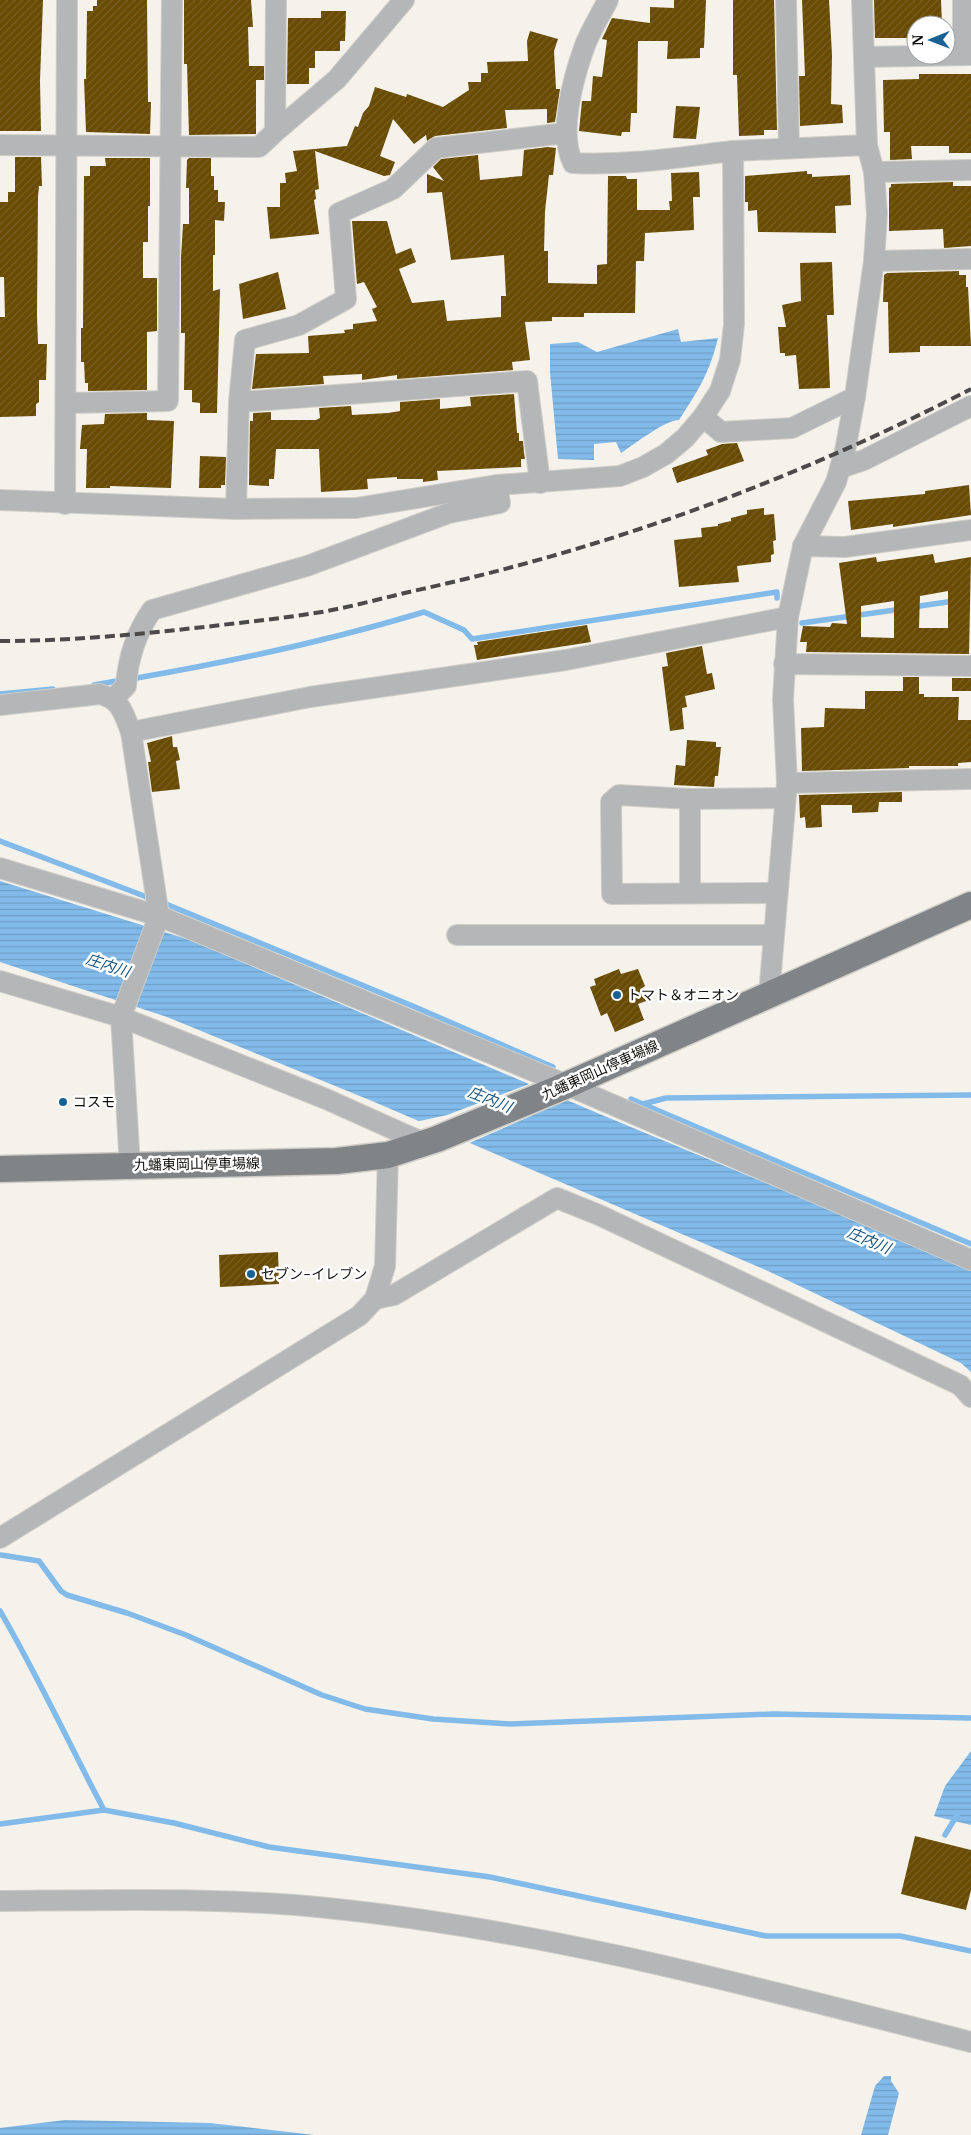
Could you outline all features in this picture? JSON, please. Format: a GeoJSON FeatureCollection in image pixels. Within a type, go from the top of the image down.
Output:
{"type":"FeatureCollection","features":[{"type":"Feature","properties":{"kind":"main road","name":"九蟠東岡山停車場線"},"geometry":{"type":"LineString","coordinates":[[0,1169],[337,1161],[388,1155],[431,1141],[564,1087],[971,904]]}},
{"type":"Feature","properties":{"kind":"street"},"geometry":{"type":"LineString","coordinates":[[65,504],[67,0]]}},
{"type":"Feature","properties":{"kind":"street"},"geometry":{"type":"LineString","coordinates":[[66,403],[168,401],[172,0]]}},
{"type":"Feature","properties":{"kind":"street"},"geometry":{"type":"LineString","coordinates":[[275,132],[276,0]]}},
{"type":"Feature","properties":{"kind":"street"},"geometry":{"type":"LineString","coordinates":[[0,145],[170,144],[259,147],[337,79],[404,0]]}},
{"type":"Feature","properties":{"kind":"street"},"geometry":{"type":"LineString","coordinates":[[608,0],[584,46],[572,86],[566,133],[568,153],[574,163],[602,165],[733,151],[868,145]]}},
{"type":"Feature","properties":{"kind":"street"},"geometry":{"type":"LineString","coordinates":[[786,0],[789,148]]}},
{"type":"Feature","properties":{"kind":"street"},"geometry":{"type":"LineString","coordinates":[[769,995],[786,790],[783,699],[788,617],[803,546],[840,468],[855,397],[874,260],[877,214],[874,172],[868,145],[862,0]]}},
{"type":"Feature","properties":{"kind":"street"},"geometry":{"type":"LineString","coordinates":[[864,57],[967,55],[963,0]]}},
{"type":"Feature","properties":{"kind":"street"},"geometry":{"type":"LineString","coordinates":[[236,509],[239,402],[245,340],[299,325],[346,299],[339,213],[393,189],[436,148],[566,133]]}},
{"type":"Feature","properties":{"kind":"street"},"geometry":{"type":"LineString","coordinates":[[0,500],[65,504],[236,509],[356,508],[497,486],[620,476],[644,467],[672,449],[703,417],[720,391],[730,360],[734,324],[733,151]]}},
{"type":"Feature","properties":{"kind":"street"},"geometry":{"type":"LineString","coordinates":[[874,172],[971,170]]}},
{"type":"Feature","properties":{"kind":"street"},"geometry":{"type":"LineString","coordinates":[[874,260],[971,259]]}},
{"type":"Feature","properties":{"kind":"street"},"geometry":{"type":"LineString","coordinates":[[239,402],[527,381],[540,483]]}},
{"type":"Feature","properties":{"kind":"street"},"geometry":{"type":"LineString","coordinates":[[703,417],[721,432],[792,428],[855,397]]}},
{"type":"Feature","properties":{"kind":"street"},"geometry":{"type":"LineString","coordinates":[[840,468],[864,460],[971,406]]}},
{"type":"Feature","properties":{"kind":"street"},"geometry":{"type":"LineString","coordinates":[[114,698],[126,686],[128,665],[140,628],[152,610],[307,566],[449,513],[500,503],[497,486]]}},
{"type":"Feature","properties":{"kind":"street"},"geometry":{"type":"LineString","coordinates":[[803,546],[844,547],[971,530]]}},
{"type":"Feature","properties":{"kind":"street"},"geometry":{"type":"LineString","coordinates":[[131,732],[310,697],[566,660],[788,617]]}},
{"type":"Feature","properties":{"kind":"street"},"geometry":{"type":"LineString","coordinates":[[784,664],[971,666]]}},
{"type":"Feature","properties":{"kind":"street"},"geometry":{"type":"LineString","coordinates":[[0,704],[100,694],[114,698],[123,712],[131,732],[157,910],[122,1013],[130,1166]]}},
{"type":"Feature","properties":{"kind":"street"},"geometry":{"type":"LineString","coordinates":[[776,893],[612,894],[611,802],[619,795],[690,799],[786,790],[971,779]]}},
{"type":"Feature","properties":{"kind":"street"},"geometry":{"type":"LineString","coordinates":[[690,799],[690,893]]}},
{"type":"Feature","properties":{"kind":"street"},"geometry":{"type":"LineString","coordinates":[[0,868],[157,910],[564,1087],[971,1260]]}},
{"type":"Feature","properties":{"kind":"street"},"geometry":{"type":"LineString","coordinates":[[457,935],[773,935]]}},
{"type":"Feature","properties":{"kind":"street"},"geometry":{"type":"LineString","coordinates":[[0,981],[122,1013],[431,1141]]}},
{"type":"Feature","properties":{"kind":"street"},"geometry":{"type":"LineString","coordinates":[[0,1538],[359,1316],[375,1299],[385,1266],[388,1155]]}},
{"type":"Feature","properties":{"kind":"street"},"geometry":{"type":"LineString","coordinates":[[375,1299],[394,1295],[557,1198],[599,1215],[960,1386],[971,1397]]}},
{"type":"Feature","properties":{"kind":"street"},"geometry":{"type":"LineString","coordinates":[[0,1901],[231,1902],[326,1908],[436,1922],[607,1952],[971,2042]]}},
{"type":"Feature","properties":{"kind":"water"},"geometry":{"type":"Polygon","coordinates":[[[678,329],[681,342],[718,338],[703,381],[679,420],[658,428],[621,453],[616,442],[594,444],[594,460],[558,459],[550,372],[550,344],[578,342],[597,352],[678,329]]]}},
{"type":"Feature","properties":{"kind":"water","name":"庄内川"},"geometry":{"type":"Polygon","coordinates":[[[0,881],[190,940],[602,1115],[971,1268],[971,1372],[961,1363],[768,1271],[372,1101],[167,1017],[0,962],[0,881]]]}},
{"type":"Feature","properties":{"kind":"water"},"geometry":{"type":"Polygon","coordinates":[[[971,1751],[971,1825],[934,1816],[945,1786],[971,1751]]]}},
{"type":"Feature","properties":{"kind":"water"},"geometry":{"type":"Polygon","coordinates":[[[884,2076],[891,2076],[891,2081],[899,2093],[888,2135],[861,2135],[875,2086],[884,2076]]]}},
{"type":"Feature","properties":{"kind":"water"},"geometry":{"type":"Polygon","coordinates":[[[65,2120],[210,2123],[314,2135],[0,2135],[0,2128],[65,2120]]]}},
{"type":"Feature","properties":{"kind":"pier"},"geometry":{"type":"Polygon","coordinates":[[[532,1083],[570,1099],[467,1144],[415,1122],[447,1115],[532,1083]]]}},
{"type":"Feature","properties":{"kind":"building"},"geometry":{"type":"Polygon","coordinates":[[[0,0],[43,0],[40,80],[41,131],[0,131],[0,0]]]}},
{"type":"Feature","properties":{"kind":"building"},"geometry":{"type":"Polygon","coordinates":[[[97,0],[147,0],[148,102],[151,102],[150,134],[86,132],[84,79],[86,79],[87,11],[93,11],[93,6],[97,6],[97,0]]]}},
{"type":"Feature","properties":{"kind":"building"},"geometry":{"type":"Polygon","coordinates":[[[184,0],[251,0],[253,27],[248,27],[249,66],[264,66],[264,80],[256,80],[256,134],[189,135],[187,64],[184,64],[184,0]]]}},
{"type":"Feature","properties":{"kind":"building"},"geometry":{"type":"Polygon","coordinates":[[[674,0],[706,0],[704,48],[700,48],[700,58],[667,59],[668,41],[638,41],[637,113],[631,113],[630,132],[622,132],[621,136],[579,131],[582,101],[591,101],[593,76],[602,77],[607,40],[602,39],[612,18],[650,23],[650,7],[674,8],[674,0]]]}},
{"type":"Feature","properties":{"kind":"building"},"geometry":{"type":"Polygon","coordinates":[[[733,0],[774,0],[777,130],[764,130],[764,135],[739,136],[737,75],[733,75],[733,0]]]}},
{"type":"Feature","properties":{"kind":"building"},"geometry":{"type":"Polygon","coordinates":[[[802,0],[829,0],[832,55],[831,104],[842,105],[843,123],[800,126],[799,76],[805,76],[802,0]]]}},
{"type":"Feature","properties":{"kind":"building"},"geometry":{"type":"Polygon","coordinates":[[[874,0],[941,0],[942,15],[906,15],[906,38],[875,38],[874,0]]]}},
{"type":"Feature","properties":{"kind":"building"},"geometry":{"type":"Polygon","coordinates":[[[321,11],[346,11],[345,41],[340,41],[340,51],[315,51],[315,68],[309,68],[309,84],[287,84],[288,18],[321,18],[321,11]]]}},
{"type":"Feature","properties":{"kind":"building"},"geometry":{"type":"Polygon","coordinates":[[[530,31],[558,39],[554,51],[556,89],[560,89],[555,122],[547,123],[547,109],[505,110],[507,128],[435,136],[427,141],[426,135],[414,144],[393,119],[380,156],[395,162],[390,175],[384,176],[315,151],[319,189],[315,190],[316,199],[314,200],[319,234],[270,239],[267,207],[280,207],[280,183],[286,183],[285,173],[297,171],[293,151],[347,146],[355,126],[358,127],[363,113],[369,106],[375,87],[406,97],[407,94],[443,107],[469,90],[468,82],[481,82],[481,73],[488,73],[487,62],[528,61],[527,41],[530,31]]]}},
{"type":"Feature","properties":{"kind":"building"},"geometry":{"type":"Polygon","coordinates":[[[919,74],[971,74],[971,153],[949,153],[949,146],[911,146],[912,159],[890,160],[890,132],[884,132],[883,80],[919,79],[919,74]]]}},
{"type":"Feature","properties":{"kind":"building"},"geometry":{"type":"Polygon","coordinates":[[[676,106],[700,107],[696,139],[673,138],[676,106]]]}},
{"type":"Feature","properties":{"kind":"building"},"geometry":{"type":"Polygon","coordinates":[[[556,148],[553,175],[549,175],[545,211],[544,251],[548,251],[548,283],[597,284],[597,265],[607,264],[608,176],[626,176],[627,179],[637,179],[637,210],[670,210],[669,201],[672,201],[671,173],[699,172],[700,197],[693,197],[694,230],[645,233],[644,261],[636,261],[635,313],[584,313],[584,317],[552,317],[552,321],[525,322],[530,360],[512,362],[513,370],[397,379],[397,375],[362,380],[362,374],[323,376],[324,384],[252,389],[256,354],[309,353],[308,336],[345,333],[344,330],[353,329],[353,324],[377,321],[372,309],[377,307],[364,282],[357,284],[352,221],[387,221],[396,254],[411,248],[416,262],[399,269],[412,303],[444,300],[447,321],[501,317],[501,296],[506,296],[504,255],[451,260],[442,192],[427,193],[427,174],[444,181],[433,167],[441,159],[478,155],[480,180],[522,176],[524,150],[556,148]]]}},
{"type":"Feature","properties":{"kind":"building"},"geometry":{"type":"Polygon","coordinates":[[[15,157],[41,157],[42,186],[39,186],[38,197],[37,315],[38,344],[47,344],[46,380],[39,380],[39,402],[36,404],[36,416],[0,417],[0,317],[5,317],[4,277],[0,277],[0,202],[8,202],[8,192],[15,192],[15,157]]]}},
{"type":"Feature","properties":{"kind":"building"},"geometry":{"type":"Polygon","coordinates":[[[105,158],[150,158],[148,242],[143,242],[143,278],[157,278],[157,331],[147,332],[147,390],[88,391],[88,383],[85,383],[84,362],[81,362],[84,176],[90,176],[90,166],[106,166],[105,158]]]}},
{"type":"Feature","properties":{"kind":"building"},"geometry":{"type":"Polygon","coordinates":[[[189,158],[211,158],[211,176],[214,176],[214,190],[218,190],[218,202],[225,202],[224,221],[215,220],[215,255],[213,255],[213,291],[220,289],[217,413],[200,413],[200,403],[192,402],[192,390],[184,390],[185,333],[181,333],[181,258],[183,224],[189,224],[189,188],[186,188],[187,160],[189,158]]]}},
{"type":"Feature","properties":{"kind":"building"},"geometry":{"type":"Polygon","coordinates":[[[807,171],[807,174],[812,174],[812,177],[850,175],[851,205],[835,206],[836,233],[758,232],[757,210],[748,211],[748,202],[745,202],[745,176],[807,171]]]}},
{"type":"Feature","properties":{"kind":"building"},"geometry":{"type":"Polygon","coordinates":[[[953,182],[953,186],[971,186],[971,246],[944,248],[943,229],[889,231],[889,188],[891,184],[953,182]]]}},
{"type":"Feature","properties":{"kind":"building"},"geometry":{"type":"Polygon","coordinates":[[[832,262],[834,315],[827,315],[830,388],[799,389],[796,355],[785,356],[785,353],[780,353],[778,327],[786,327],[782,305],[801,301],[800,263],[832,262]]]}},
{"type":"Feature","properties":{"kind":"building"},"geometry":{"type":"Polygon","coordinates":[[[959,271],[959,275],[966,275],[966,287],[968,287],[971,346],[920,346],[920,352],[889,353],[888,302],[883,302],[884,275],[887,273],[959,271]]]}},
{"type":"Feature","properties":{"kind":"building"},"geometry":{"type":"Polygon","coordinates":[[[278,272],[286,309],[243,319],[239,284],[278,272]]]}},
{"type":"Feature","properties":{"kind":"building"},"geometry":{"type":"Polygon","coordinates":[[[514,394],[517,433],[519,433],[519,441],[523,441],[525,459],[521,459],[521,467],[437,471],[438,480],[423,482],[423,479],[397,479],[397,477],[367,479],[368,489],[321,492],[319,449],[276,449],[274,479],[269,479],[269,486],[249,485],[250,421],[253,421],[253,413],[271,412],[271,420],[316,420],[320,418],[319,408],[351,406],[352,415],[388,413],[400,411],[400,402],[440,399],[440,409],[471,406],[470,397],[514,394]]]}},
{"type":"Feature","properties":{"kind":"building"},"geometry":{"type":"Polygon","coordinates":[[[147,413],[147,420],[174,421],[171,488],[110,486],[110,488],[86,488],[87,449],[80,449],[82,425],[104,424],[105,414],[147,413]]]}},
{"type":"Feature","properties":{"kind":"building"},"geometry":{"type":"Polygon","coordinates":[[[737,443],[744,461],[677,483],[672,468],[708,455],[706,450],[722,444],[737,443]]]}},
{"type":"Feature","properties":{"kind":"building"},"geometry":{"type":"Polygon","coordinates":[[[200,456],[226,457],[225,485],[221,485],[221,488],[199,488],[200,456]]]}},
{"type":"Feature","properties":{"kind":"building"},"geometry":{"type":"Polygon","coordinates":[[[969,485],[971,515],[893,527],[893,524],[851,530],[848,501],[925,494],[925,491],[969,485]]]}},
{"type":"Feature","properties":{"kind":"building"},"geometry":{"type":"Polygon","coordinates":[[[764,508],[764,515],[774,514],[776,540],[773,541],[774,554],[771,555],[771,562],[737,566],[739,582],[679,587],[674,540],[702,537],[701,528],[718,526],[718,524],[731,521],[731,518],[747,514],[747,510],[764,508]]]}},
{"type":"Feature","properties":{"kind":"building"},"geometry":{"type":"Polygon","coordinates":[[[933,554],[935,563],[971,557],[969,654],[806,652],[807,642],[800,642],[803,626],[830,627],[832,623],[847,624],[839,563],[876,557],[877,562],[933,554]],[[948,591],[920,596],[919,628],[948,628],[948,591]],[[894,601],[861,606],[861,637],[894,638],[894,601]]]}},
{"type":"Feature","properties":{"kind":"building"},"geometry":{"type":"Polygon","coordinates":[[[587,625],[591,642],[477,660],[474,645],[478,645],[477,642],[587,625]]]}},
{"type":"Feature","properties":{"kind":"building"},"geometry":{"type":"Polygon","coordinates":[[[702,646],[707,674],[712,673],[715,689],[685,696],[687,707],[682,708],[684,729],[670,731],[662,667],[668,666],[666,653],[702,646]]]}},
{"type":"Feature","properties":{"kind":"building"},"geometry":{"type":"Polygon","coordinates":[[[903,677],[919,677],[919,694],[924,694],[924,697],[959,697],[958,720],[971,720],[971,762],[958,763],[958,766],[909,766],[909,768],[802,771],[801,728],[824,727],[825,708],[865,709],[865,691],[903,691],[903,677]]]}},
{"type":"Feature","properties":{"kind":"building"},"geometry":{"type":"Polygon","coordinates":[[[952,678],[971,678],[971,691],[952,691],[952,678]]]}},
{"type":"Feature","properties":{"kind":"building"},"geometry":{"type":"Polygon","coordinates":[[[172,736],[173,747],[177,747],[180,760],[176,761],[180,789],[152,792],[148,762],[151,762],[147,743],[172,736]]]}},
{"type":"Feature","properties":{"kind":"building"},"geometry":{"type":"Polygon","coordinates":[[[687,740],[716,742],[716,747],[721,747],[718,776],[715,776],[714,787],[674,785],[676,765],[685,766],[687,740]]]}},
{"type":"Feature","properties":{"kind":"building"},"geometry":{"type":"Polygon","coordinates":[[[902,792],[902,802],[879,802],[878,812],[852,813],[852,805],[821,805],[822,827],[806,828],[805,817],[800,818],[799,795],[902,792]]]}},
{"type":"Feature","properties":{"kind":"building"},"geometry":{"type":"Polygon","coordinates":[[[619,969],[621,974],[638,969],[645,986],[641,989],[646,1001],[638,1004],[644,1020],[615,1032],[607,1013],[601,1016],[590,987],[596,985],[594,979],[619,969]]]}},
{"type":"Feature","properties":{"kind":"building"},"geometry":{"type":"Polygon","coordinates":[[[278,1252],[279,1284],[220,1287],[219,1255],[278,1252]]]}},
{"type":"Feature","properties":{"kind":"building"},"geometry":{"type":"Polygon","coordinates":[[[915,1836],[971,1850],[971,1890],[966,1910],[901,1894],[915,1836]]]}},
{"type":"Feature","properties":{"kind":"waterway"},"geometry":{"type":"LineString","coordinates":[[131,679],[279,650],[424,612],[464,630],[472,639],[777,592],[777,598]]}},
{"type":"Feature","properties":{"kind":"waterway"},"geometry":{"type":"LineString","coordinates":[[913,607],[954,601]]}},
{"type":"Feature","properties":{"kind":"waterway"},"geometry":{"type":"LineString","coordinates":[[802,623],[902,609]]}},
{"type":"Feature","properties":{"kind":"waterway"},"geometry":{"type":"LineString","coordinates":[[94,685],[122,680]]}},
{"type":"Feature","properties":{"kind":"waterway"},"geometry":{"type":"LineString","coordinates":[[0,694],[53,689]]}},
{"type":"Feature","properties":{"kind":"waterway"},"geometry":{"type":"LineString","coordinates":[[0,841],[152,899]]}},
{"type":"Feature","properties":{"kind":"waterway"},"geometry":{"type":"LineString","coordinates":[[161,902],[415,1007],[553,1067]]}},
{"type":"Feature","properties":{"kind":"waterway"},"geometry":{"type":"LineString","coordinates":[[643,1104],[666,1098],[971,1095]]}},
{"type":"Feature","properties":{"kind":"waterway"},"geometry":{"type":"LineString","coordinates":[[631,1099],[971,1244]]}},
{"type":"Feature","properties":{"kind":"waterway"},"geometry":{"type":"LineString","coordinates":[[1,1555],[39,1561],[61,1591],[67,1595],[127,1613],[186,1635],[322,1695],[365,1709],[433,1719],[510,1724],[773,1714],[971,1718]]}},
{"type":"Feature","properties":{"kind":"waterway"},"geometry":{"type":"LineString","coordinates":[[0,1611],[104,1810]]}},
{"type":"Feature","properties":{"kind":"waterway"},"geometry":{"type":"LineString","coordinates":[[0,1824],[104,1810],[174,1823],[269,1847],[490,1877],[766,1936],[900,1936],[971,1951]]}},
{"type":"Feature","properties":{"kind":"waterway"},"geometry":{"type":"LineString","coordinates":[[945,1835],[957,1815]]}},
{"type":"Feature","properties":{"kind":"railway"},"geometry":{"type":"LineString","coordinates":[[0,641],[54,640],[133,634],[297,616],[348,607],[485,574],[557,555],[628,533],[768,482],[837,453],[971,389]]}},
{"type":"Feature","properties":{"kind":"place","name":"トマト＆オニオン"},"geometry":{"type":"Point","coordinates":[617,995]}},
{"type":"Feature","properties":{"kind":"place","name":"コスモ"},"geometry":{"type":"Point","coordinates":[63,1102]}},
{"type":"Feature","properties":{"kind":"place","name":"セブン-イレブン"},"geometry":{"type":"Point","coordinates":[251,1274]}}]}
